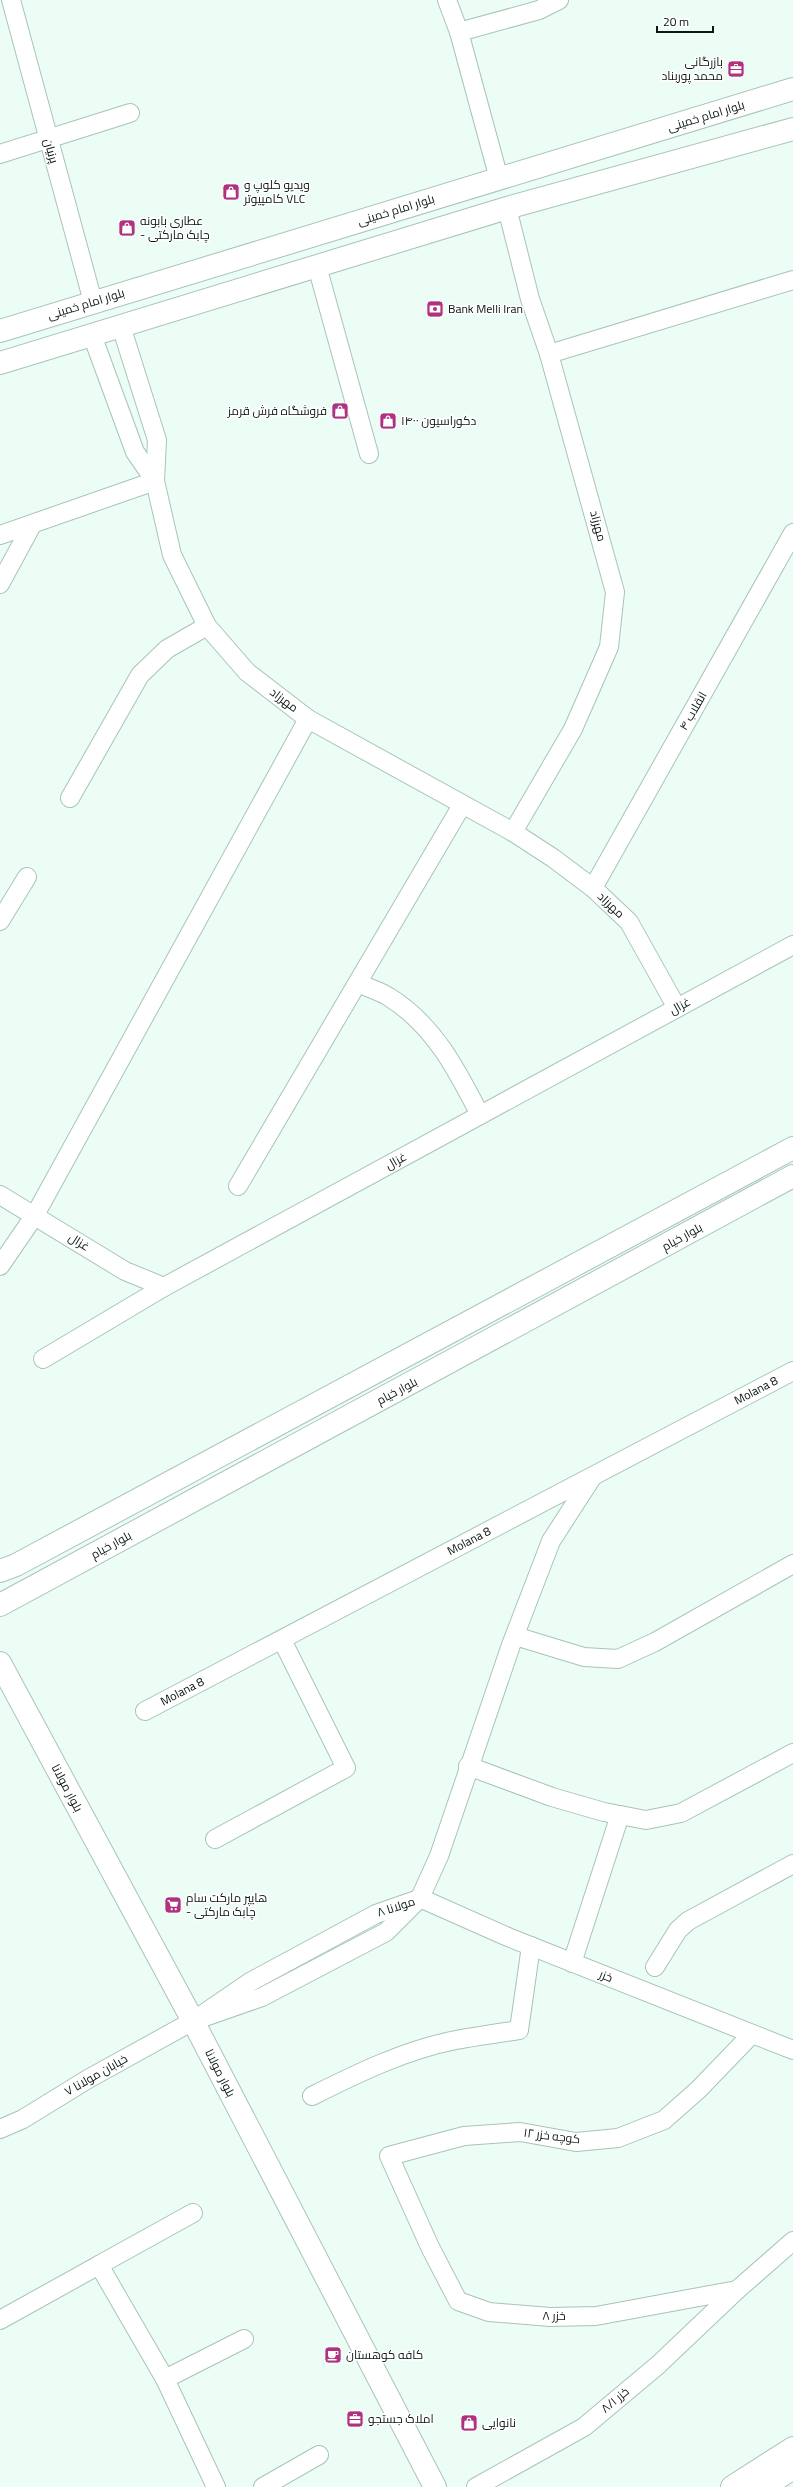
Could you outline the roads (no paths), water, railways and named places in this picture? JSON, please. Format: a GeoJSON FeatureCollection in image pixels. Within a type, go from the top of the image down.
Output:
{"type":"FeatureCollection","features":[{"type":"Feature","properties":{"kind":"street","name":"پرنیان"},"geometry":{"type":"LineString","coordinates":[[11,0],[93,302]]}},
{"type":"Feature","properties":{"kind":"street"},"geometry":{"type":"LineString","coordinates":[[447,0],[459,32],[507,208]]}},
{"type":"Feature","properties":{"kind":"street"},"geometry":{"type":"LineString","coordinates":[[459,32],[539,10],[559,0]]}},
{"type":"Feature","properties":{"kind":"street","name":"بلوار امام خمینی"},"geometry":{"type":"LineString","coordinates":[[0,331],[793,89]]}},
{"type":"Feature","properties":{"kind":"street"},"geometry":{"type":"LineString","coordinates":[[0,154],[130,113]]}},
{"type":"Feature","properties":{"kind":"street"},"geometry":{"type":"LineString","coordinates":[[0,363],[507,208],[793,128]]}},
{"type":"Feature","properties":{"kind":"street","name":"مهرزاد"},"geometry":{"type":"LineString","coordinates":[[507,208],[530,298],[549,354],[614,592],[609,647],[573,729],[513,832]]}},
{"type":"Feature","properties":{"kind":"street"},"geometry":{"type":"LineString","coordinates":[[317,266],[369,454]]}},
{"type":"Feature","properties":{"kind":"street"},"geometry":{"type":"LineString","coordinates":[[549,354],[793,280]]}},
{"type":"Feature","properties":{"kind":"street"},"geometry":{"type":"LineString","coordinates":[[121,326],[157,440],[154,481]]}},
{"type":"Feature","properties":{"kind":"street"},"geometry":{"type":"LineString","coordinates":[[92,335],[135,452],[154,481]]}},
{"type":"Feature","properties":{"kind":"street"},"geometry":{"type":"LineString","coordinates":[[0,535],[154,481]]}},
{"type":"Feature","properties":{"kind":"street","name":"مهرزاد"},"geometry":{"type":"LineString","coordinates":[[154,481],[172,555],[207,626],[247,672],[308,719],[513,832],[553,858],[593,888],[629,922],[677,1008]]}},
{"type":"Feature","properties":{"kind":"street"},"geometry":{"type":"LineString","coordinates":[[0,584],[32,525]]}},
{"type":"Feature","properties":{"kind":"street","name":"انقلاب ۴"},"geometry":{"type":"LineString","coordinates":[[593,888],[793,533]]}},
{"type":"Feature","properties":{"kind":"street"},"geometry":{"type":"LineString","coordinates":[[70,798],[140,675],[167,649],[207,626]]}},
{"type":"Feature","properties":{"kind":"street"},"geometry":{"type":"LineString","coordinates":[[0,1266],[35,1215],[308,719]]}},
{"type":"Feature","properties":{"kind":"street"},"geometry":{"type":"LineString","coordinates":[[238,1186],[462,805]]}},
{"type":"Feature","properties":{"kind":"street"},"geometry":{"type":"LineString","coordinates":[[0,922],[27,878]]}},
{"type":"Feature","properties":{"kind":"street","name":"غزال"},"geometry":{"type":"LineString","coordinates":[[0,1195],[125,1271],[164,1287],[793,945]]}},
{"type":"Feature","properties":{"kind":"street"},"geometry":{"type":"LineString","coordinates":[[358,983],[389,997],[426,1026],[455,1066],[480,1115]]}},
{"type":"Feature","properties":{"kind":"street"},"geometry":{"type":"LineString","coordinates":[[0,1571],[16,1565],[793,1148]]}},
{"type":"Feature","properties":{"kind":"street","name":"بلوار خیام"},"geometry":{"type":"LineString","coordinates":[[0,1605],[793,1176]]}},
{"type":"Feature","properties":{"kind":"street"},"geometry":{"type":"LineString","coordinates":[[43,1359],[164,1287]]}},
{"type":"Feature","properties":{"kind":"street","name":"Molana 8"},"geometry":{"type":"LineString","coordinates":[[144,1711],[591,1479],[793,1371]]}},
{"type":"Feature","properties":{"kind":"street"},"geometry":{"type":"LineString","coordinates":[[420,1898],[439,1856],[468,1766],[551,1541],[591,1479]]}},
{"type":"Feature","properties":{"kind":"street"},"geometry":{"type":"LineString","coordinates":[[515,1636],[584,1657],[618,1659],[655,1642],[793,1564]]}},
{"type":"Feature","properties":{"kind":"street"},"geometry":{"type":"LineString","coordinates":[[215,1839],[346,1768],[282,1640]]}},
{"type":"Feature","properties":{"kind":"street","name":"بلوار مولانا"},"geometry":{"type":"LineString","coordinates":[[0,1663],[193,2021],[429,2485]]}},
{"type":"Feature","properties":{"kind":"street"},"geometry":{"type":"LineString","coordinates":[[468,1766],[552,1797],[620,1815],[646,1820],[681,1812],[793,1753]]}},
{"type":"Feature","properties":{"kind":"street"},"geometry":{"type":"LineString","coordinates":[[572,1963],[620,1815]]}},
{"type":"Feature","properties":{"kind":"street"},"geometry":{"type":"LineString","coordinates":[[655,1967],[678,1930],[688,1921],[793,1864]]}},
{"type":"Feature","properties":{"kind":"street","name":"مولانا ۸"},"geometry":{"type":"LineString","coordinates":[[193,2021],[250,1982],[376,1914],[420,1898]]}},
{"type":"Feature","properties":{"kind":"street","name":"خزر"},"geometry":{"type":"LineString","coordinates":[[420,1898],[572,1963],[793,2050]]}},
{"type":"Feature","properties":{"kind":"street"},"geometry":{"type":"LineString","coordinates":[[312,2096],[365,2069],[414,2052],[455,2040],[519,2030],[531,1946]]}},
{"type":"Feature","properties":{"kind":"street","name":"خیابان مولانا ۷"},"geometry":{"type":"LineString","coordinates":[[0,2129],[23,2119],[88,2079],[193,2021]]}},
{"type":"Feature","properties":{"kind":"street","name":"کوچه خزر ۱۲"},"geometry":{"type":"LineString","coordinates":[[389,2156],[472,2136],[520,2132],[576,2142],[618,2138],[664,2120],[698,2090],[752,2034]]}},
{"type":"Feature","properties":{"kind":"street","name":"خزر ۸"},"geometry":{"type":"LineString","coordinates":[[389,2156],[430,2247],[458,2301],[489,2312],[550,2317],[596,2316],[737,2290]]}},
{"type":"Feature","properties":{"kind":"street"},"geometry":{"type":"LineString","coordinates":[[0,2320],[193,2213]]}},
{"type":"Feature","properties":{"kind":"street"},"geometry":{"type":"LineString","coordinates":[[737,2290],[793,2241]]}},
{"type":"Feature","properties":{"kind":"street"},"geometry":{"type":"LineString","coordinates":[[99,2265],[165,2379],[216,2487]]}},
{"type":"Feature","properties":{"kind":"street","name":"خزر ۸/۱"},"geometry":{"type":"LineString","coordinates":[[476,2487],[584,2427],[658,2365],[737,2290]]}},
{"type":"Feature","properties":{"kind":"street"},"geometry":{"type":"LineString","coordinates":[[165,2379],[244,2339]]}},
{"type":"Feature","properties":{"kind":"street"},"geometry":{"type":"LineString","coordinates":[[732,2487],[793,2448]]}},
{"type":"Feature","properties":{"kind":"street"},"geometry":{"type":"LineString","coordinates":[[263,2487],[319,2455]]}},
{"type":"Feature","properties":{"kind":"street"},"geometry":{"type":"LineString","coordinates":[[764,2487],[793,2468]]}},
{"type":"Feature","properties":{"kind":"place","name":"بازرگانی محمد پوربناد"},"geometry":{"type":"Point","coordinates":[736,69]}},
{"type":"Feature","properties":{"kind":"place","name":"ویدیو کلوپ و کامپیوتر VLC"},"geometry":{"type":"Point","coordinates":[231,192]}},
{"type":"Feature","properties":{"kind":"place","name":"عطاری بابونه - چابک مارکتی"},"geometry":{"type":"Point","coordinates":[127,228]}},
{"type":"Feature","properties":{"kind":"place","name":"Bank Melli Iran"},"geometry":{"type":"Point","coordinates":[435,309]}},
{"type":"Feature","properties":{"kind":"place","name":"فروشگاه فرش قرمز"},"geometry":{"type":"Point","coordinates":[340,411]}},
{"type":"Feature","properties":{"kind":"place","name":"دکوراسیون ۱۴۰۰"},"geometry":{"type":"Point","coordinates":[388,421]}},
{"type":"Feature","properties":{"kind":"place","name":"هایپر مارکت سام - چابک مارکتی"},"geometry":{"type":"Point","coordinates":[173,1905]}},
{"type":"Feature","properties":{"kind":"place","name":"کافه کوهستان"},"geometry":{"type":"Point","coordinates":[333,2355]}},
{"type":"Feature","properties":{"kind":"place","name":"املاک جستجو"},"geometry":{"type":"Point","coordinates":[355,2419]}},
{"type":"Feature","properties":{"kind":"place","name":"نانوایی"},"geometry":{"type":"Point","coordinates":[469,2423]}}]}
